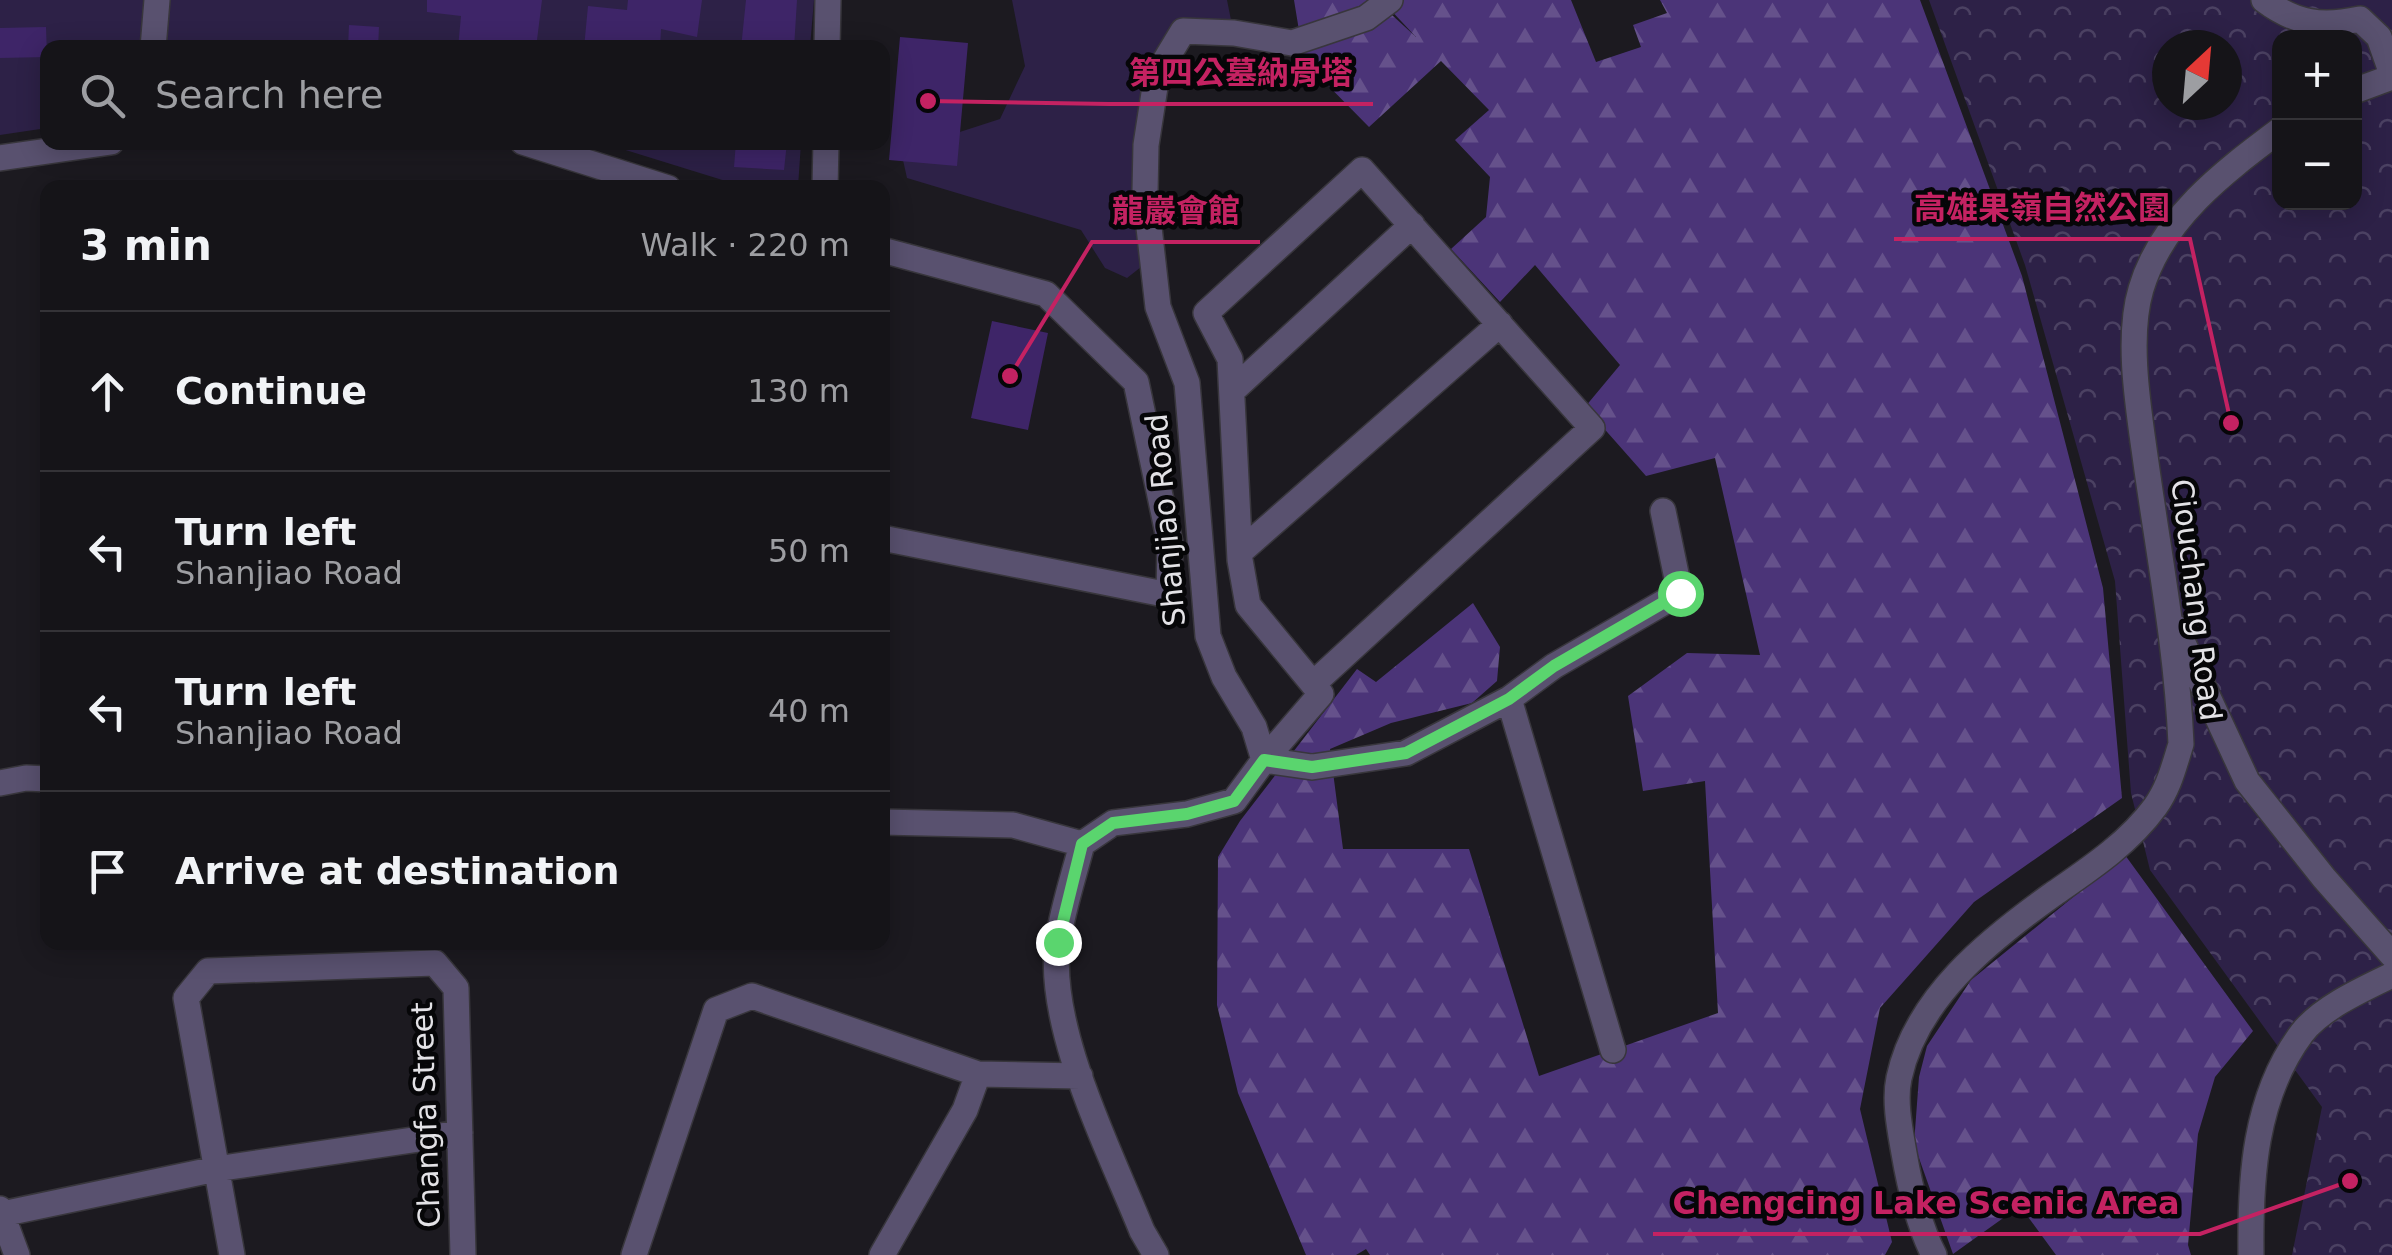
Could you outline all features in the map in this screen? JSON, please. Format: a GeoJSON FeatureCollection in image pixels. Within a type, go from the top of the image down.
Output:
{"type":"FeatureCollection","features":[{"type":"Feature","properties":{"kind":"street"},"geometry":{"type":"LineString","coordinates":[[154,40],[157,0]]}},
{"type":"Feature","properties":{"kind":"street"},"geometry":{"type":"LineString","coordinates":[[827,40],[828,0]]}},
{"type":"Feature","properties":{"kind":"street","name":"Shanjiao Road"},"geometry":{"type":"LineString","coordinates":[[1264,760],[1254,727],[1224,677],[1208,636],[1186,383],[1158,306],[1145,192],[1146,144],[1157,74],[1183,31],[1234,33],[1292,43],[1366,18],[1390,0]]}},
{"type":"Feature","properties":{"kind":"street"},"geometry":{"type":"LineString","coordinates":[[2264,0],[2294,20],[2317,24],[2360,19],[2379,38],[2392,75],[2362,88]]}},
{"type":"Feature","properties":{"kind":"street","name":"Ciouchang Road"},"geometry":{"type":"LineString","coordinates":[[1934,1255],[1913,1194],[1900,1130],[1898,1081],[1910,1046],[1952,981],[1980,951],[2008,926],[2100,861],[2155,807],[2170,781],[2181,744],[2140,413],[2135,335],[2141,288],[2161,247],[2190,204],[2226,170],[2272,136]]}},
{"type":"Feature","properties":{"kind":"street"},"geometry":{"type":"LineString","coordinates":[[0,158],[56,150]]}},
{"type":"Feature","properties":{"kind":"street"},"geometry":{"type":"LineString","coordinates":[[548,150],[643,180]]}},
{"type":"Feature","properties":{"kind":"street"},"geometry":{"type":"LineString","coordinates":[[825,180],[826,150]]}},
{"type":"Feature","properties":{"kind":"street"},"geometry":{"type":"LineString","coordinates":[[1156,1255],[1142,1231],[1080,1076],[1058,996],[1058,942],[1082,844],[1113,823],[1187,814],[1234,801],[1322,694],[1313,684],[1248,605],[1240,552],[1230,358],[1206,313],[1362,170],[1592,428],[1313,684]]}},
{"type":"Feature","properties":{"kind":"street"},"geometry":{"type":"LineString","coordinates":[[1232,391],[1412,226]]}},
{"type":"Feature","properties":{"kind":"street"},"geometry":{"type":"LineString","coordinates":[[890,252],[1046,294],[1136,382],[1170,542],[1168,595],[890,540]]}},
{"type":"Feature","properties":{"kind":"street"},"geometry":{"type":"LineString","coordinates":[[1240,552],[1500,324]]}},
{"type":"Feature","properties":{"kind":"street"},"geometry":{"type":"LineString","coordinates":[[1264,760],[1312,767],[1406,753],[1509,699],[1554,666],[1680,593],[1662,511]]}},
{"type":"Feature","properties":{"kind":"street"},"geometry":{"type":"LineString","coordinates":[[2166,606],[2246,781],[2392,955]]}},
{"type":"Feature","properties":{"kind":"street"},"geometry":{"type":"LineString","coordinates":[[1509,699],[1613,1050]]}},
{"type":"Feature","properties":{"kind":"street"},"geometry":{"type":"LineString","coordinates":[[0,767],[24,780]]}},
{"type":"Feature","properties":{"kind":"street"},"geometry":{"type":"LineString","coordinates":[[890,822],[1012,824],[1082,844]]}},
{"type":"Feature","properties":{"kind":"street","name":"Changfa Street"},"geometry":{"type":"LineString","coordinates":[[232,1255],[186,998],[208,971],[435,963],[456,988],[463,1255]]}},
{"type":"Feature","properties":{"kind":"street"},"geometry":{"type":"LineString","coordinates":[[2251,1255],[2250,1200],[2255,1149],[2272,1086],[2302,1032],[2318,1018],[2392,975]]}},
{"type":"Feature","properties":{"kind":"street"},"geometry":{"type":"LineString","coordinates":[[2343,1003],[2392,988]]}},
{"type":"Feature","properties":{"kind":"street"},"geometry":{"type":"LineString","coordinates":[[634,1255],[716,1010],[752,996],[978,1074],[1080,1076]]}},
{"type":"Feature","properties":{"kind":"street"},"geometry":{"type":"LineString","coordinates":[[882,1255],[965,1110],[978,1074]]}},
{"type":"Feature","properties":{"kind":"street"},"geometry":{"type":"LineString","coordinates":[[17,1255],[1,1212],[216,1169],[460,1133]]}},
{"type":"Feature","properties":{"kind":"green space"},"geometry":{"type":"Polygon","coordinates":[[[0,0],[814,0],[811,40],[40,40],[40,129],[0,135],[0,0]]]}},
{"type":"Feature","properties":{"kind":"green space"},"geometry":{"type":"Polygon","coordinates":[[[1012,0],[1227,0],[1231,20],[1174,24],[1137,140],[1141,267],[1127,278],[1105,268],[1081,230],[907,178],[901,151],[1000,119],[1025,66],[1012,0]]]}},
{"type":"Feature","properties":{"kind":"green space"},"geometry":{"type":"Polygon","coordinates":[[[1294,0],[1386,0],[1381,5],[1416,37],[1386,5],[1394,0],[1571,0],[1596,62],[1641,47],[1633,25],[1667,13],[1660,0],[1920,0],[2022,276],[2103,588],[2122,798],[1974,902],[1880,1008],[1860,1109],[1892,1242],[1885,1255],[1370,1255],[1366,1249],[1356,1255],[1306,1255],[1238,1093],[1217,1005],[1218,857],[1240,821],[1357,669],[1376,682],[1473,603],[1500,647],[1497,681],[1472,703],[1391,723],[1330,749],[1343,849],[1469,849],[1539,1076],[1718,1013],[1705,781],[1643,791],[1628,696],[1687,653],[1760,655],[1715,458],[1646,476],[1585,407],[1620,365],[1535,265],[1500,302],[1451,249],[1486,217],[1490,177],[1455,140],[1489,110],[1441,61],[1369,127],[1304,61],[1294,0]]]}},
{"type":"Feature","properties":{"kind":"green space"},"geometry":{"type":"Polygon","coordinates":[[[1929,0],[2392,0],[2392,1255],[2292,1255],[2322,1107],[2150,870],[2131,793],[2115,581],[2025,265],[1929,0]]]}},
{"type":"Feature","properties":{"kind":"green space"},"geometry":{"type":"Polygon","coordinates":[[[626,150],[801,150],[798,180],[722,180],[626,150]]]}},
{"type":"Feature","properties":{"kind":"green space"},"geometry":{"type":"Polygon","coordinates":[[[2125,855],[2253,1031],[2215,1077],[2198,1134],[2188,1245],[2191,1255],[2056,1255],[2020,1206],[1953,1254],[1914,1144],[1919,1077],[1927,1046],[1971,980],[2125,855]]]}},
{"type":"Feature","properties":{"kind":"building"},"geometry":{"type":"Polygon","coordinates":[[[427,0],[542,0],[537,40],[459,40],[461,16],[427,12],[427,0]]]}},
{"type":"Feature","properties":{"kind":"building"},"geometry":{"type":"Polygon","coordinates":[[[628,0],[702,0],[697,37],[661,29],[660,40],[585,40],[588,6],[627,10],[628,0]]]}},
{"type":"Feature","properties":{"kind":"building"},"geometry":{"type":"Polygon","coordinates":[[[746,0],[797,0],[794,40],[742,40],[746,0]]]}},
{"type":"Feature","properties":{"kind":"building"},"geometry":{"type":"Polygon","coordinates":[[[349,25],[379,27],[378,40],[348,40],[349,25]]]}},
{"type":"Feature","properties":{"kind":"building"},"geometry":{"type":"Polygon","coordinates":[[[46,27],[46,40],[40,40],[40,57],[0,58],[0,28],[46,27]]]}},
{"type":"Feature","properties":{"kind":"building"},"geometry":{"type":"Polygon","coordinates":[[[900,37],[968,43],[957,166],[889,160],[900,37]]]}},
{"type":"Feature","properties":{"kind":"building"},"geometry":{"type":"Polygon","coordinates":[[[735,150],[786,150],[784,170],[734,167],[735,150]]]}},
{"type":"Feature","properties":{"kind":"building"},"geometry":{"type":"Polygon","coordinates":[[[992,321],[1048,333],[1028,430],[971,418],[992,321]]]}},
{"type":"Feature","properties":{"kind":"place","name":"第四公墓納骨塔"},"geometry":{"type":"Point","coordinates":[928,101]}},
{"type":"Feature","properties":{"kind":"place","name":"龍巖會館"},"geometry":{"type":"Point","coordinates":[1010,376]}},
{"type":"Feature","properties":{"kind":"place","name":"高雄果嶺自然公園"},"geometry":{"type":"Point","coordinates":[2231,423]}},
{"type":"Feature","properties":{"kind":"place","name":"Chengcing Lake Scenic Area"},"geometry":{"type":"Point","coordinates":[2350,1181]}},
{"type":"Feature","properties":{"kind":"route"},"geometry":{"type":"LineString","coordinates":[[1058,942],[1082,844],[1113,823],[1187,814],[1234,801],[1264,760],[1312,767],[1406,753],[1509,699],[1554,666],[1680,593]]}}]}
